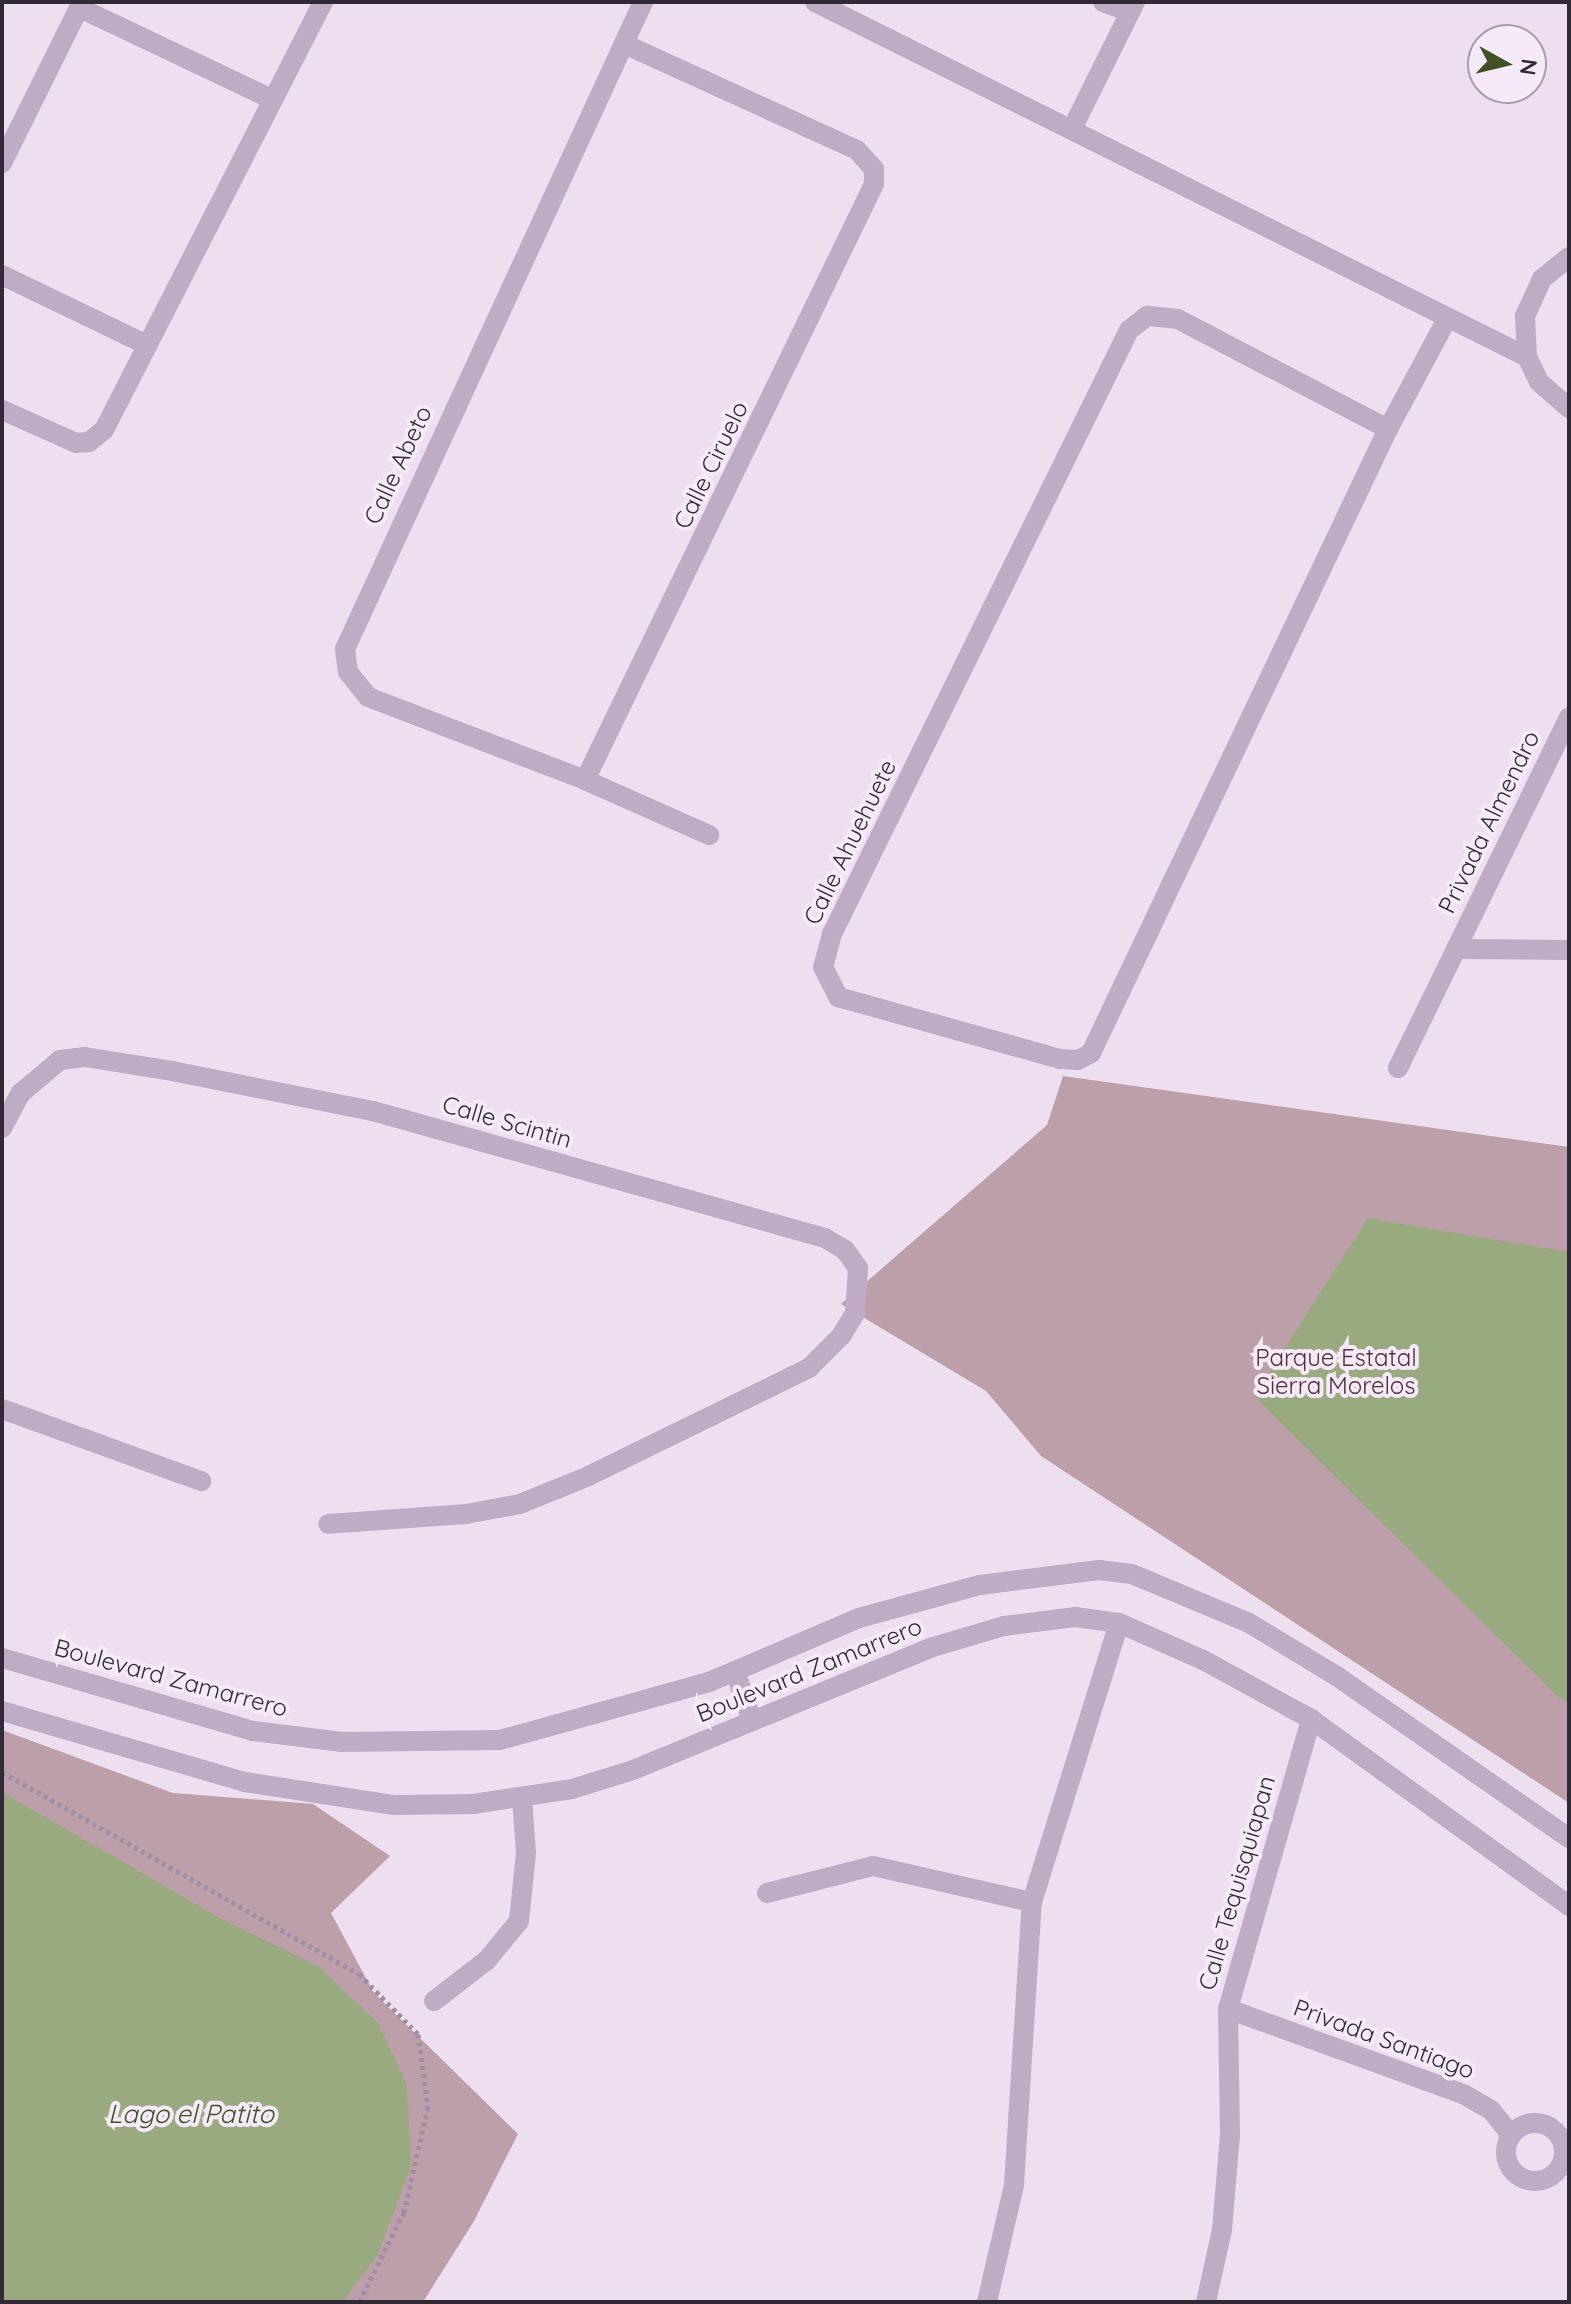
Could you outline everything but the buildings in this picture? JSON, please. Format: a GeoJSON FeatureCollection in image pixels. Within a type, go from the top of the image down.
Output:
{"type":"FeatureCollection","features":[{"type":"Feature","properties":{"kind":"street"},"geometry":{"type":"LineString","coordinates":[[2,410],[76,443],[89,442],[104,430],[323,2]]}},
{"type":"Feature","properties":{"kind":"street","name":"Calle Abeto"},"geometry":{"type":"LineString","coordinates":[[643,2],[345,649],[348,672],[368,697],[585,780],[709,835]]}},
{"type":"Feature","properties":{"kind":"street"},"geometry":{"type":"LineString","coordinates":[[815,2],[1073,127],[1446,321],[1527,357]]}},
{"type":"Feature","properties":{"kind":"street"},"geometry":{"type":"LineString","coordinates":[[1073,127],[1132,7],[1103,2]]}},
{"type":"Feature","properties":{"kind":"street"},"geometry":{"type":"LineString","coordinates":[[2,163],[81,5],[272,99]]}},
{"type":"Feature","properties":{"kind":"street","name":"Calle Ciruelo"},"geometry":{"type":"LineString","coordinates":[[585,780],[872,198],[874,169],[857,150],[624,44]]}},
{"type":"Feature","properties":{"kind":"street"},"geometry":{"type":"LineString","coordinates":[[1569,257],[1542,279],[1525,316],[1527,357],[1539,382],[1569,408]]}},
{"type":"Feature","properties":{"kind":"street"},"geometry":{"type":"LineString","coordinates":[[2,275],[147,345]]}},
{"type":"Feature","properties":{"kind":"street","name":"Calle Ahuehuete"},"geometry":{"type":"LineString","coordinates":[[1388,429],[1178,319],[1147,316],[1129,330],[832,934],[823,967],[838,997],[1060,1059],[1078,1060],[1091,1053],[1388,429],[1446,321]]}},
{"type":"Feature","properties":{"kind":"street","name":"Privada Almendro"},"geometry":{"type":"LineString","coordinates":[[1398,1068],[1569,717]]}},
{"type":"Feature","properties":{"kind":"street","name":"Privada Almendro"},"geometry":{"type":"LineString","coordinates":[[1456,949],[1569,950]]}},
{"type":"Feature","properties":{"kind":"street","name":"Calle Scintin"},"geometry":{"type":"LineString","coordinates":[[2,1128],[21,1093],[60,1060],[85,1057],[172,1071],[373,1111],[825,1238],[845,1250],[858,1268],[860,1290],[842,1335],[809,1368],[589,1476],[520,1504],[466,1514],[328,1524]]}},
{"type":"Feature","properties":{"kind":"street"},"geometry":{"type":"LineString","coordinates":[[2,1409],[201,1481]]}},
{"type":"Feature","properties":{"kind":"street","name":"Boulevard Zamarrero"},"geometry":{"type":"LineString","coordinates":[[2,1658],[253,1731],[342,1742],[500,1740],[735,1671],[859,1618],[980,1585],[1099,1570],[1132,1574],[1262,1630],[1338,1677],[1569,1838]]}},
{"type":"Feature","properties":{"kind":"street","name":"Boulevard Zamarrero"},"geometry":{"type":"LineString","coordinates":[[2,1711],[245,1782],[394,1805],[473,1804],[522,1797],[633,1770],[933,1647],[1004,1626],[1075,1617],[1119,1623],[1205,1661],[1311,1719],[1569,1906]]}},
{"type":"Feature","properties":{"kind":"street"},"geometry":{"type":"LineString","coordinates":[[987,2302],[1014,2185],[1032,1902],[1119,1623]]}},
{"type":"Feature","properties":{"kind":"street"},"geometry":{"type":"LineString","coordinates":[[735,1671],[752,1721]]}},
{"type":"Feature","properties":{"kind":"street","name":"Calle Tequisquiapan"},"geometry":{"type":"LineString","coordinates":[[1206,2302],[1222,2230],[1230,2135],[1228,2009],[1311,1719]]}},
{"type":"Feature","properties":{"kind":"street"},"geometry":{"type":"LineString","coordinates":[[434,2001],[487,1960],[519,1921],[526,1853],[522,1797]]}},
{"type":"Feature","properties":{"kind":"street"},"geometry":{"type":"LineString","coordinates":[[767,1893],[873,1866],[1032,1902]]}},
{"type":"Feature","properties":{"kind":"street","name":"Privada Santiago"},"geometry":{"type":"LineString","coordinates":[[1228,2009],[1465,2095],[1491,2110],[1511,2135]]}},
{"type":"Feature","properties":{"kind":"path"},"geometry":{"type":"LineString","coordinates":[[2,1772],[359,1974],[418,2034],[428,2107],[404,2212],[359,2302]]}},
{"type":"Feature","properties":{"kind":"green space","name":"Parque Estatal Sierra Morelos"},"geometry":{"type":"Polygon","coordinates":[[[1063,1076],[1569,1147],[1569,1803],[1041,1456],[986,1391],[841,1304],[1047,1125],[1063,1076]]]}},
{"type":"Feature","properties":{"kind":"green space","name":"Lago el Patito"},"geometry":{"type":"Polygon","coordinates":[[[2,1730],[173,1793],[313,1804],[390,1856],[331,1913],[374,1993],[518,2134],[474,2221],[423,2302],[2,2302],[2,1730]]]}},
{"type":"Feature","properties":{"kind":"water"},"geometry":{"type":"Polygon","coordinates":[[[1368,1218],[1569,1252],[1569,1700],[1559,1698],[1254,1396],[1368,1218]]]}},
{"type":"Feature","properties":{"kind":"water","name":"Lago el Patito"},"geometry":{"type":"Polygon","coordinates":[[[2,1792],[218,1917],[319,1967],[378,2023],[407,2085],[411,2166],[378,2254],[343,2302],[2,2302],[2,1792]]]}}]}
